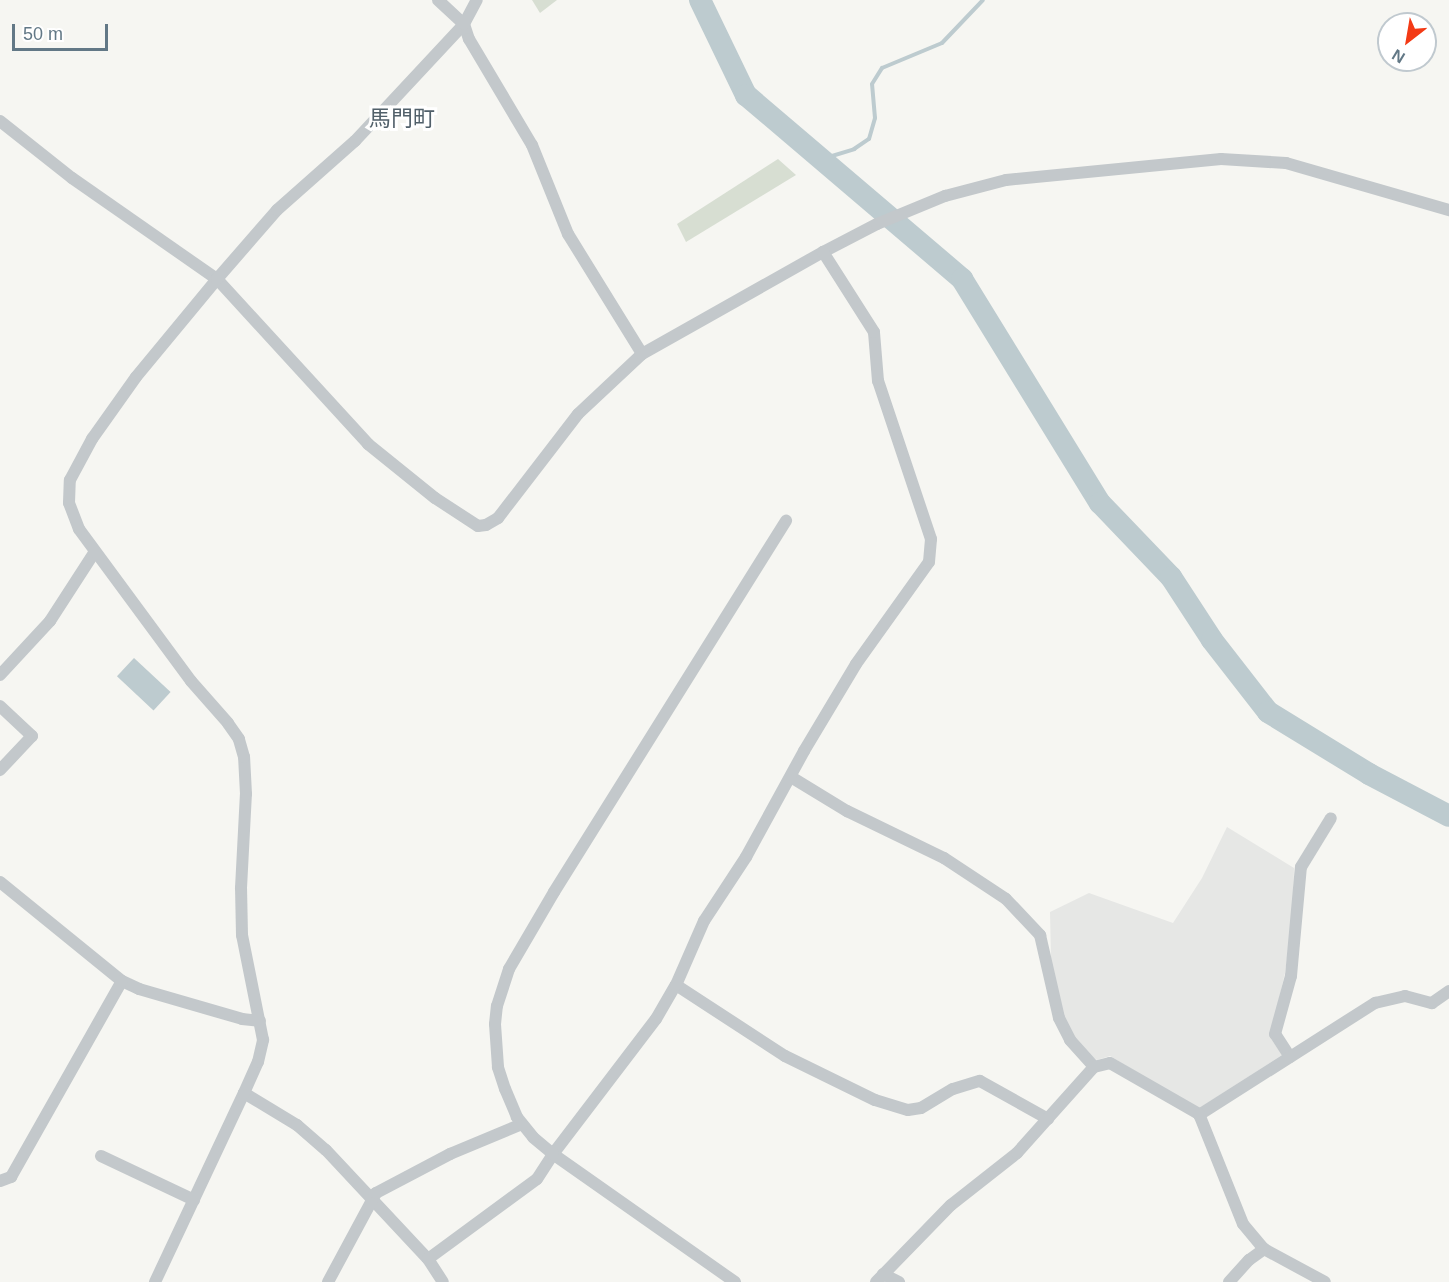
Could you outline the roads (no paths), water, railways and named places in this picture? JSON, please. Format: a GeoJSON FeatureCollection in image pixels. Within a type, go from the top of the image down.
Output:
{"type":"FeatureCollection","features":[{"type":"Feature","properties":{"kind":"street"},"geometry":{"type":"LineString","coordinates":[[438,0],[464,24],[469,39],[532,145],[568,234],[642,354]]}},
{"type":"Feature","properties":{"kind":"street"},"geometry":{"type":"LineString","coordinates":[[155,1282],[258,1062],[262,1040],[242,934],[241,888],[246,794],[242,748],[228,723],[191,681],[94,553],[71,511],[68,488],[73,472],[92,439],[136,377],[217,279],[277,210],[355,141],[464,24],[477,0]]}},
{"type":"Feature","properties":{"kind":"street"},"geometry":{"type":"LineString","coordinates":[[0,121],[72,178],[217,279],[368,444],[435,498],[478,526],[486,525],[498,518],[578,414],[642,354],[823,252],[877,224],[945,196],[1006,180],[1221,159],[1286,163],[1449,210]]}},
{"type":"Feature","properties":{"kind":"street"},"geometry":{"type":"LineString","coordinates":[[428,1259],[537,1179],[553,1154],[656,1019],[676,985],[704,921],[746,857],[856,664],[929,562],[931,539],[879,381],[874,332],[823,252]]}},
{"type":"Feature","properties":{"kind":"street"},"geometry":{"type":"LineString","coordinates":[[735,1282],[553,1154],[522,1124],[505,1089],[495,1045],[497,1006],[509,969],[554,892],[786,520]]}},
{"type":"Feature","properties":{"kind":"street"},"geometry":{"type":"LineString","coordinates":[[0,675],[50,621],[94,553]]}},
{"type":"Feature","properties":{"kind":"street"},"geometry":{"type":"LineString","coordinates":[[0,705],[32,736],[0,770]]}},
{"type":"Feature","properties":{"kind":"street"},"geometry":{"type":"LineString","coordinates":[[791,777],[847,811],[944,858],[1006,899],[1040,935],[1059,1018],[1070,1040],[1094,1067]]}},
{"type":"Feature","properties":{"kind":"street"},"geometry":{"type":"LineString","coordinates":[[1290,1057],[1275,1034],[1291,976],[1301,867],[1330,818]]}},
{"type":"Feature","properties":{"kind":"street"},"geometry":{"type":"LineString","coordinates":[[0,882],[122,981],[230,1015],[260,1021]]}},
{"type":"Feature","properties":{"kind":"street"},"geometry":{"type":"LineString","coordinates":[[0,1181],[11,1177],[122,981]]}},
{"type":"Feature","properties":{"kind":"street"},"geometry":{"type":"LineString","coordinates":[[676,985],[784,1056],[875,1100],[909,1110],[921,1108],[953,1089],[980,1081],[1048,1119]]}},
{"type":"Feature","properties":{"kind":"street"},"geometry":{"type":"LineString","coordinates":[[1199,1115],[1375,1003],[1405,996],[1432,1003],[1449,991]]}},
{"type":"Feature","properties":{"kind":"street"},"geometry":{"type":"LineString","coordinates":[[880,1278],[951,1205],[1017,1153],[1094,1067],[1110,1063],[1199,1115],[1243,1224],[1264,1249],[1325,1282]]}},
{"type":"Feature","properties":{"kind":"street"},"geometry":{"type":"LineString","coordinates":[[244,1093],[297,1125],[326,1150],[428,1259],[444,1282]]}},
{"type":"Feature","properties":{"kind":"street"},"geometry":{"type":"LineString","coordinates":[[328,1282],[375,1194],[408,1175],[522,1124]]}},
{"type":"Feature","properties":{"kind":"street"},"geometry":{"type":"LineString","coordinates":[[101,1156],[194,1200]]}},
{"type":"Feature","properties":{"kind":"street"},"geometry":{"type":"LineString","coordinates":[[1229,1282],[1248,1260],[1264,1249]]}},
{"type":"Feature","properties":{"kind":"street"},"geometry":{"type":"LineString","coordinates":[[880,1278],[899,1282]]}},
{"type":"Feature","properties":{"kind":"waterway"},"geometry":{"type":"LineString","coordinates":[[700,0],[746,95],[962,279],[1100,503],[1171,577],[1212,640],[1268,712],[1369,774],[1449,816]]}},
{"type":"Feature","properties":{"kind":"waterway"},"geometry":{"type":"LineString","coordinates":[[822,159],[854,149],[869,139],[875,118],[872,84],[882,68],[942,43],[983,0]]}},
{"type":"Feature","properties":{"kind":"district","name":"馬門町"},"geometry":{"type":"Point","coordinates":[402,119]}}]}
